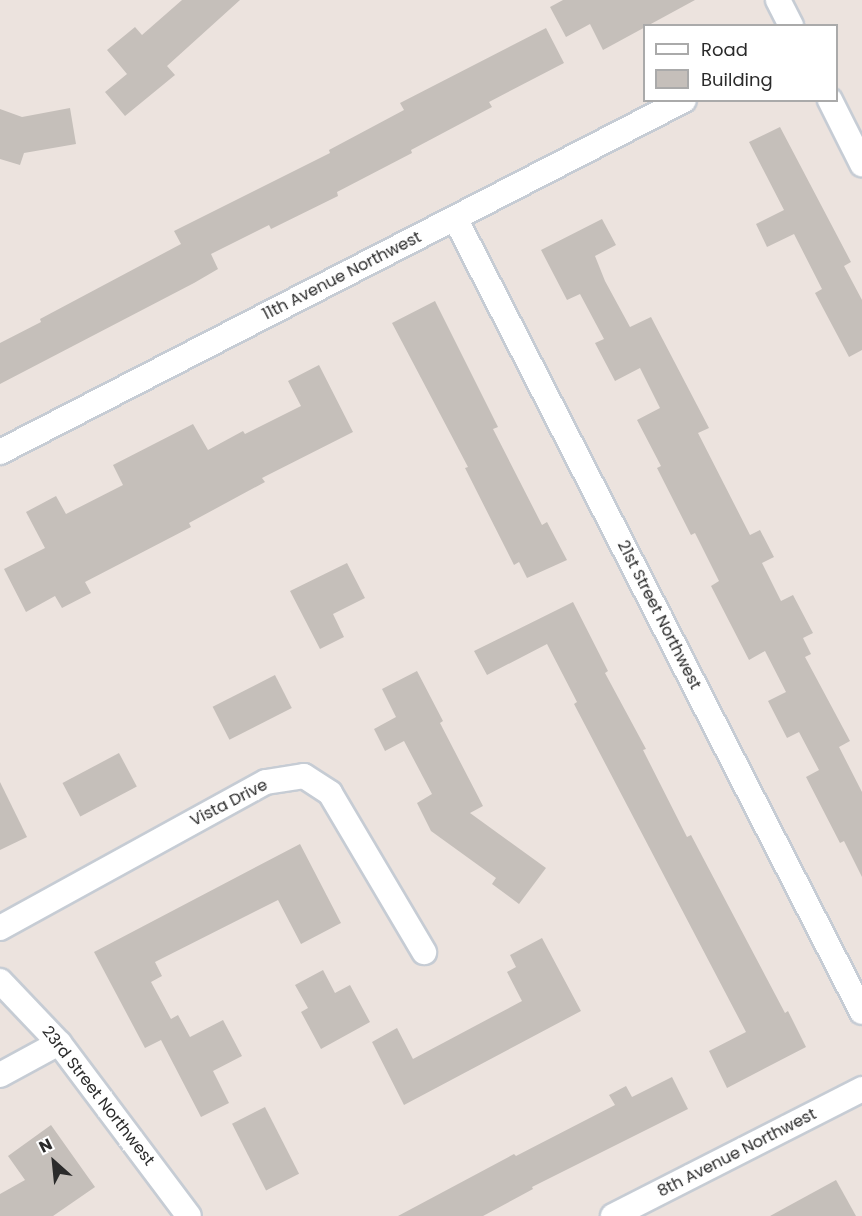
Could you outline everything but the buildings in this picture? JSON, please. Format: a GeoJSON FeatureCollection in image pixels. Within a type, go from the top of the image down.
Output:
{"type":"FeatureCollection","features":[{"type":"Feature","properties":{"kind":"street"},"geometry":{"type":"LineString","coordinates":[[778,0],[790,24]]}},
{"type":"Feature","properties":{"kind":"street","name":"11th Avenue Northwest"},"geometry":{"type":"LineString","coordinates":[[0,452],[680,102]]}},
{"type":"Feature","properties":{"kind":"street"},"geometry":{"type":"LineString","coordinates":[[831,102],[862,164]]}},
{"type":"Feature","properties":{"kind":"street","name":"21st Street Northwest"},"geometry":{"type":"LineString","coordinates":[[455,218],[862,1012]]}},
{"type":"Feature","properties":{"kind":"street","name":"Vista Drive"},"geometry":{"type":"LineString","coordinates":[[0,928],[266,782],[304,776],[330,793],[424,952]]}},
{"type":"Feature","properties":{"kind":"street","name":"23rd Street Northwest"},"geometry":{"type":"LineString","coordinates":[[0,981],[59,1043],[189,1216]]}},
{"type":"Feature","properties":{"kind":"street"},"geometry":{"type":"LineString","coordinates":[[0,1075],[59,1043]]}},
{"type":"Feature","properties":{"kind":"street","name":"8th Avenue Northwest"},"geometry":{"type":"LineString","coordinates":[[613,1216],[862,1089]]}}]}
